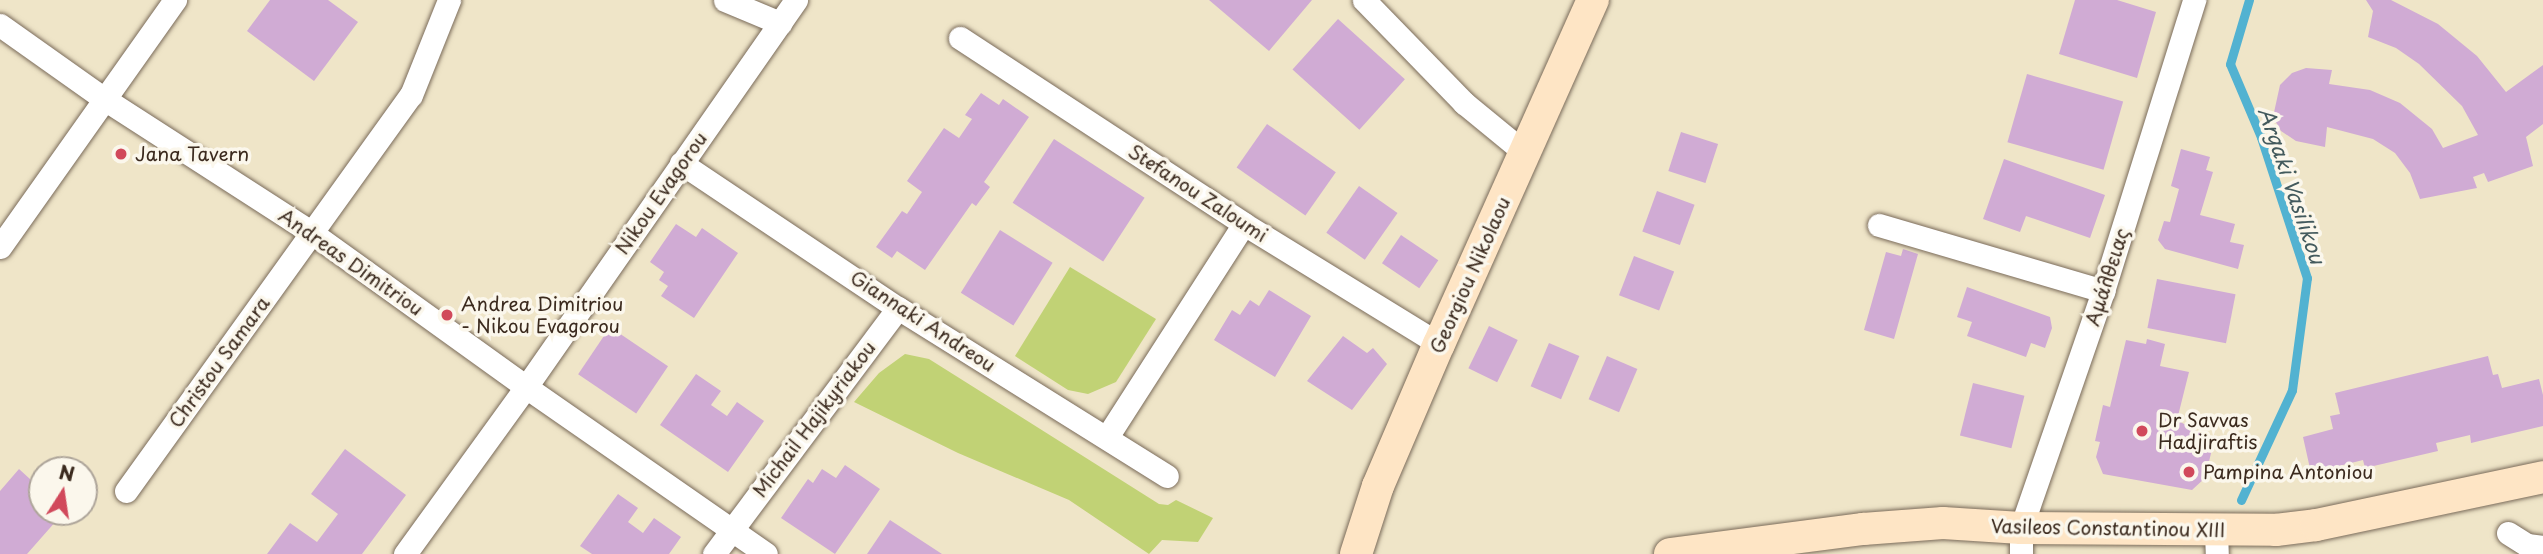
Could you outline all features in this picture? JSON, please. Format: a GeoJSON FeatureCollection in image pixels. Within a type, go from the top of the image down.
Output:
{"type":"FeatureCollection","features":[{"type":"Feature","properties":{"kind":"street"},"geometry":{"type":"LineString","coordinates":[[0,247],[175,0]]}},
{"type":"Feature","properties":{"kind":"street","name":"Christou Samara"},"geometry":{"type":"LineString","coordinates":[[126,491],[411,95],[449,0]]}},
{"type":"Feature","properties":{"kind":"street"},"geometry":{"type":"LineString","coordinates":[[725,0],[780,23]]}},
{"type":"Feature","properties":{"kind":"street","name":"Nikou Evagorou"},"geometry":{"type":"LineString","coordinates":[[405,554],[526,387],[796,0]]}},
{"type":"Feature","properties":{"kind":"street"},"geometry":{"type":"LineString","coordinates":[[1364,0],[1464,103],[1525,153]]}},
{"type":"Feature","properties":{"kind":"street","name":"Georgiou Nikolaou"},"geometry":{"type":"LineString","coordinates":[[1356,554],[1378,486],[1593,0]]}},
{"type":"Feature","properties":{"kind":"street","name":"Αμάλθειας"},"geometry":{"type":"LineString","coordinates":[[2021,541],[2194,0]]}},
{"type":"Feature","properties":{"kind":"street","name":"Andreas Dimitriou"},"geometry":{"type":"LineString","coordinates":[[0,25],[106,100],[312,233],[526,387],[766,554]]}},
{"type":"Feature","properties":{"kind":"street","name":"Stefanou Zaloumi"},"geometry":{"type":"LineString","coordinates":[[960,38],[1244,224],[1439,344]]}},
{"type":"Feature","properties":{"kind":"street","name":"Giannaki Andreou"},"geometry":{"type":"LineString","coordinates":[[681,163],[898,308],[1167,476]]}},
{"type":"Feature","properties":{"kind":"street"},"geometry":{"type":"LineString","coordinates":[[1107,437],[1244,224]]}},
{"type":"Feature","properties":{"kind":"street"},"geometry":{"type":"LineString","coordinates":[[1879,225],[2103,291]]}},
{"type":"Feature","properties":{"kind":"street","name":"Michail Hajikyriakou"},"geometry":{"type":"LineString","coordinates":[[714,554],[898,308]]}},
{"type":"Feature","properties":{"kind":"street","name":"Vasileos Constantinou XIII"},"geometry":{"type":"LineString","coordinates":[[1670,554],[1863,529],[1943,523],[2021,541],[2216,543],[2276,530],[2316,525],[2543,477]]}},
{"type":"Feature","properties":{"kind":"street"},"geometry":{"type":"LineString","coordinates":[[2508,533],[2527,545],[2543,547]]}},
{"type":"Feature","properties":{"kind":"green space"},"geometry":{"type":"Polygon","coordinates":[[[1070,267],[1156,319],[1116,382],[1088,394],[1068,390],[1015,356],[1070,267]]]}},
{"type":"Feature","properties":{"kind":"green space"},"geometry":{"type":"Polygon","coordinates":[[[905,354],[929,359],[1159,504],[1168,505],[1176,500],[1213,518],[1198,542],[1162,540],[1149,554],[1069,500],[958,453],[854,402],[879,373],[905,354]]]}},
{"type":"Feature","properties":{"kind":"building"},"geometry":{"type":"Polygon","coordinates":[[[270,0],[328,0],[358,22],[314,81],[247,31],[270,0]]]}},
{"type":"Feature","properties":{"kind":"building"},"geometry":{"type":"Polygon","coordinates":[[[1209,0],[1312,0],[1269,51],[1209,0]]]}},
{"type":"Feature","properties":{"kind":"building"},"geometry":{"type":"Polygon","coordinates":[[[2075,0],[2117,0],[2156,12],[2137,78],[2059,54],[2075,0]]]}},
{"type":"Feature","properties":{"kind":"building"},"geometry":{"type":"Polygon","coordinates":[[[2366,0],[2391,0],[2438,24],[2477,56],[2506,92],[2543,65],[2543,124],[2526,137],[2533,166],[2488,182],[2484,173],[2473,177],[2477,188],[2420,199],[2410,173],[2395,153],[2373,139],[2327,127],[2325,147],[2296,141],[2281,131],[2273,117],[2280,85],[2292,73],[2306,68],[2332,70],[2329,84],[2370,90],[2400,103],[2432,129],[2443,148],[2478,135],[2462,106],[2419,64],[2396,48],[2368,37],[2373,11],[2366,0]]]}},
{"type":"Feature","properties":{"kind":"building"},"geometry":{"type":"Polygon","coordinates":[[[1338,19],[1405,79],[1359,130],[1292,70],[1338,19]]]}},
{"type":"Feature","properties":{"kind":"building"},"geometry":{"type":"Polygon","coordinates":[[[2027,74],[2123,102],[2104,170],[2007,142],[2027,74]]]}},
{"type":"Feature","properties":{"kind":"building"},"geometry":{"type":"Polygon","coordinates":[[[981,93],[999,105],[1003,99],[1029,117],[984,182],[990,187],[976,206],[972,203],[925,270],[897,251],[892,258],[876,247],[902,211],[907,214],[922,192],[907,181],[944,128],[959,138],[972,119],[965,115],[981,93]]]}},
{"type":"Feature","properties":{"kind":"building"},"geometry":{"type":"Polygon","coordinates":[[[1267,124],[1336,172],[1305,216],[1237,167],[1267,124]]]}},
{"type":"Feature","properties":{"kind":"building"},"geometry":{"type":"Polygon","coordinates":[[[1681,132],[1718,144],[1705,183],[1668,171],[1681,132]]]}},
{"type":"Feature","properties":{"kind":"building"},"geometry":{"type":"Polygon","coordinates":[[[1054,139],[1145,198],[1103,262],[1013,203],[1054,139]]]}},
{"type":"Feature","properties":{"kind":"building"},"geometry":{"type":"Polygon","coordinates":[[[2181,149],[2210,157],[2206,170],[2213,172],[2200,215],[2235,224],[2230,242],[2244,245],[2238,269],[2165,249],[2158,240],[2164,221],[2170,222],[2179,189],[2171,186],[2181,149]]]}},
{"type":"Feature","properties":{"kind":"building"},"geometry":{"type":"Polygon","coordinates":[[[2004,159],[2105,195],[2090,238],[2026,216],[2020,232],[1983,219],[2004,159]]]}},
{"type":"Feature","properties":{"kind":"building"},"geometry":{"type":"Polygon","coordinates":[[[1359,186],[1398,213],[1365,260],[1326,233],[1359,186]]]}},
{"type":"Feature","properties":{"kind":"building"},"geometry":{"type":"Polygon","coordinates":[[[1657,191],[1695,205],[1680,245],[1642,231],[1657,191]]]}},
{"type":"Feature","properties":{"kind":"building"},"geometry":{"type":"Polygon","coordinates":[[[676,224],[696,237],[702,228],[738,253],[694,318],[661,296],[668,286],[659,280],[664,272],[650,262],[676,224]]]}},
{"type":"Feature","properties":{"kind":"building"},"geometry":{"type":"Polygon","coordinates":[[[1000,230],[1053,263],[1013,326],[961,293],[1000,230]]]}},
{"type":"Feature","properties":{"kind":"building"},"geometry":{"type":"Polygon","coordinates":[[[1401,235],[1438,260],[1419,288],[1382,263],[1401,235]]]}},
{"type":"Feature","properties":{"kind":"building"},"geometry":{"type":"Polygon","coordinates":[[[1903,249],[1918,254],[1894,339],[1864,330],[1886,252],[1901,256],[1903,249]]]}},
{"type":"Feature","properties":{"kind":"building"},"geometry":{"type":"Polygon","coordinates":[[[1634,256],[1674,271],[1659,311],[1619,295],[1634,256]]]}},
{"type":"Feature","properties":{"kind":"building"},"geometry":{"type":"Polygon","coordinates":[[[2157,279],[2236,294],[2226,343],[2147,328],[2157,279]]]}},
{"type":"Feature","properties":{"kind":"building"},"geometry":{"type":"Polygon","coordinates":[[[1967,287],[2050,317],[2052,328],[2045,348],[2031,343],[2026,357],[1967,336],[1972,322],[1957,317],[1967,287]]]}},
{"type":"Feature","properties":{"kind":"building"},"geometry":{"type":"Polygon","coordinates":[[[1269,290],[1311,316],[1275,377],[1214,340],[1232,310],[1240,315],[1250,300],[1259,306],[1269,290]]]}},
{"type":"Feature","properties":{"kind":"building"},"geometry":{"type":"Polygon","coordinates":[[[1489,326],[1518,340],[1497,382],[1468,368],[1489,326]]]}},
{"type":"Feature","properties":{"kind":"building"},"geometry":{"type":"Polygon","coordinates":[[[610,327],[668,366],[636,413],[578,374],[610,327]]]}},
{"type":"Feature","properties":{"kind":"building"},"geometry":{"type":"Polygon","coordinates":[[[1343,336],[1367,353],[1373,348],[1387,364],[1352,410],[1307,381],[1343,336]]]}},
{"type":"Feature","properties":{"kind":"building"},"geometry":{"type":"Polygon","coordinates":[[[2147,339],[2165,344],[2160,366],[2189,372],[2177,420],[2214,441],[2205,478],[2192,490],[2103,474],[2096,457],[2100,442],[2095,441],[2103,405],[2110,407],[2126,340],[2146,344],[2147,339]]]}},
{"type":"Feature","properties":{"kind":"building"},"geometry":{"type":"Polygon","coordinates":[[[1549,343],[1579,356],[1561,399],[1531,386],[1549,343]]]}},
{"type":"Feature","properties":{"kind":"building"},"geometry":{"type":"Polygon","coordinates":[[[1607,356],[1637,369],[1619,412],[1589,399],[1607,356]]]}},
{"type":"Feature","properties":{"kind":"building"},"geometry":{"type":"Polygon","coordinates":[[[2488,356],[2493,375],[2498,374],[2502,388],[2539,379],[2543,395],[2543,426],[2471,443],[2470,435],[2436,443],[2438,451],[2365,468],[2363,460],[2311,473],[2303,437],[2333,429],[2330,416],[2340,414],[2335,393],[2488,356]]]}},
{"type":"Feature","properties":{"kind":"building"},"geometry":{"type":"Polygon","coordinates":[[[696,374],[721,391],[711,405],[727,416],[737,402],[764,421],[728,472],[660,425],[696,374]]]}},
{"type":"Feature","properties":{"kind":"building"},"geometry":{"type":"Polygon","coordinates":[[[1973,383],[2024,396],[2011,448],[1960,435],[1973,383]]]}},
{"type":"Feature","properties":{"kind":"building"},"geometry":{"type":"Polygon","coordinates":[[[345,449],[406,495],[362,554],[267,554],[290,523],[317,542],[338,514],[311,494],[345,449]]]}},
{"type":"Feature","properties":{"kind":"building"},"geometry":{"type":"Polygon","coordinates":[[[845,465],[880,489],[835,554],[781,518],[808,479],[813,483],[822,469],[836,478],[845,465]]]}},
{"type":"Feature","properties":{"kind":"building"},"geometry":{"type":"Polygon","coordinates":[[[19,469],[28,477],[28,526],[52,526],[27,554],[0,554],[0,491],[19,469]]]}},
{"type":"Feature","properties":{"kind":"building"},"geometry":{"type":"Polygon","coordinates":[[[618,494],[638,508],[628,522],[643,533],[654,518],[681,537],[669,554],[592,554],[580,546],[618,494]]]}},
{"type":"Feature","properties":{"kind":"building"},"geometry":{"type":"Polygon","coordinates":[[[890,520],[942,554],[867,554],[890,520]]]}},
{"type":"Feature","properties":{"kind":"waterway","name":"Argaki Vasilikou"},"geometry":{"type":"LineString","coordinates":[[2241,500],[2292,390],[2307,278],[2261,137],[2230,64],[2249,0]]}},
{"type":"Feature","properties":{"kind":"place","name":"Jana Tavern"},"geometry":{"type":"Point","coordinates":[121,154]}},
{"type":"Feature","properties":{"kind":"place","name":"Andrea Dimitriou - Nikou Evagorou"},"geometry":{"type":"Point","coordinates":[447,315]}},
{"type":"Feature","properties":{"kind":"place","name":"Dr Savvas Hadjiraftis"},"geometry":{"type":"Point","coordinates":[2142,431]}},
{"type":"Feature","properties":{"kind":"place","name":"Pampina Antoniou"},"geometry":{"type":"Point","coordinates":[2189,472]}}]}
